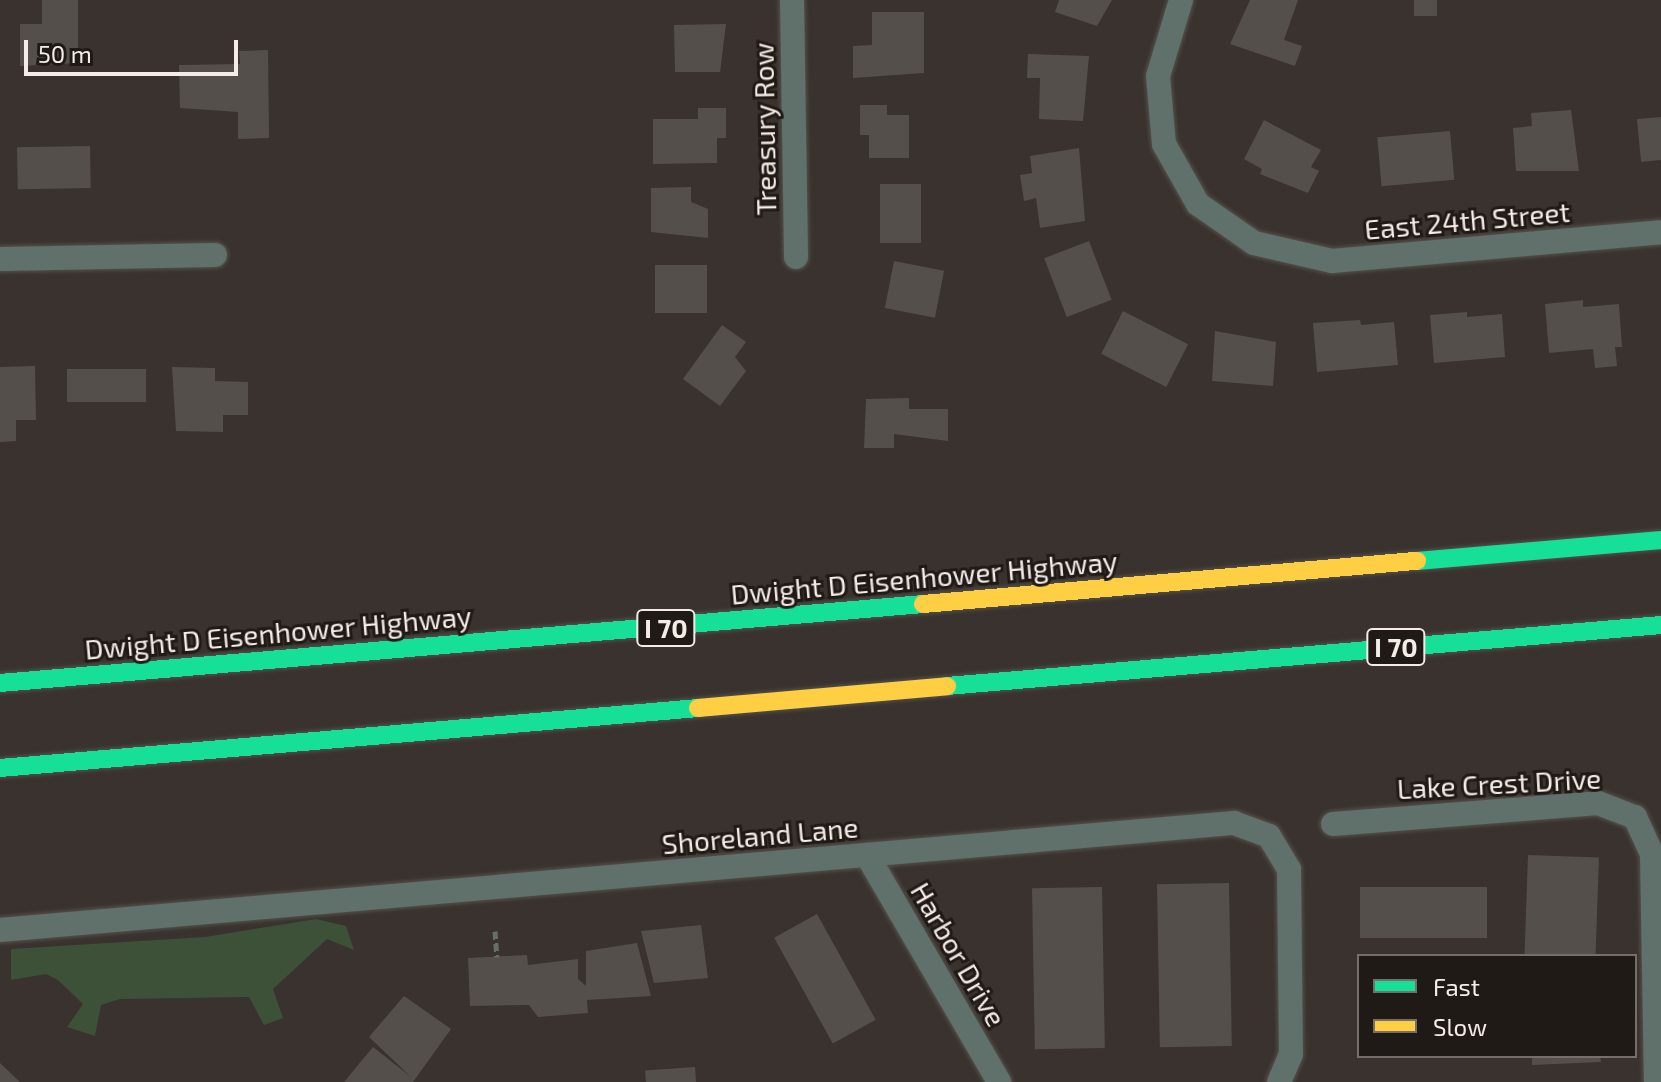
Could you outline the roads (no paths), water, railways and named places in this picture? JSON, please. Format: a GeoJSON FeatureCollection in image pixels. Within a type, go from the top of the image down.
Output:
{"type":"FeatureCollection","features":[{"type":"Feature","properties":{"kind":"highway","name":"Dwight D Eisenhower Highway"},"geometry":{"type":"LineString","coordinates":[[0,683],[1661,540]]}},
{"type":"Feature","properties":{"kind":"highway","name":"I 70"},"geometry":{"type":"LineString","coordinates":[[0,768],[1661,625]]}},
{"type":"Feature","properties":{"kind":"street","name":"Treasury Row"},"geometry":{"type":"LineString","coordinates":[[792,0],[796,257]]}},
{"type":"Feature","properties":{"kind":"street","name":"East 24th Street"},"geometry":{"type":"LineString","coordinates":[[1181,0],[1158,76],[1164,144],[1198,204],[1230,231],[1278,252],[1364,259],[1661,232]]}},
{"type":"Feature","properties":{"kind":"street"},"geometry":{"type":"LineString","coordinates":[[0,259],[215,255]]}},
{"type":"Feature","properties":{"kind":"street","name":"Lake Crest Drive"},"geometry":{"type":"LineString","coordinates":[[1333,824],[1598,803],[1635,817],[1652,854],[1656,1082]]}},
{"type":"Feature","properties":{"kind":"street","name":"Shoreland Lane"},"geometry":{"type":"LineString","coordinates":[[0,930],[1225,823],[1269,836],[1290,877],[1291,1054],[1279,1082]]}},
{"type":"Feature","properties":{"kind":"street","name":"Harbor Drive"},"geometry":{"type":"LineString","coordinates":[[867,855],[999,1082]]}}]}
